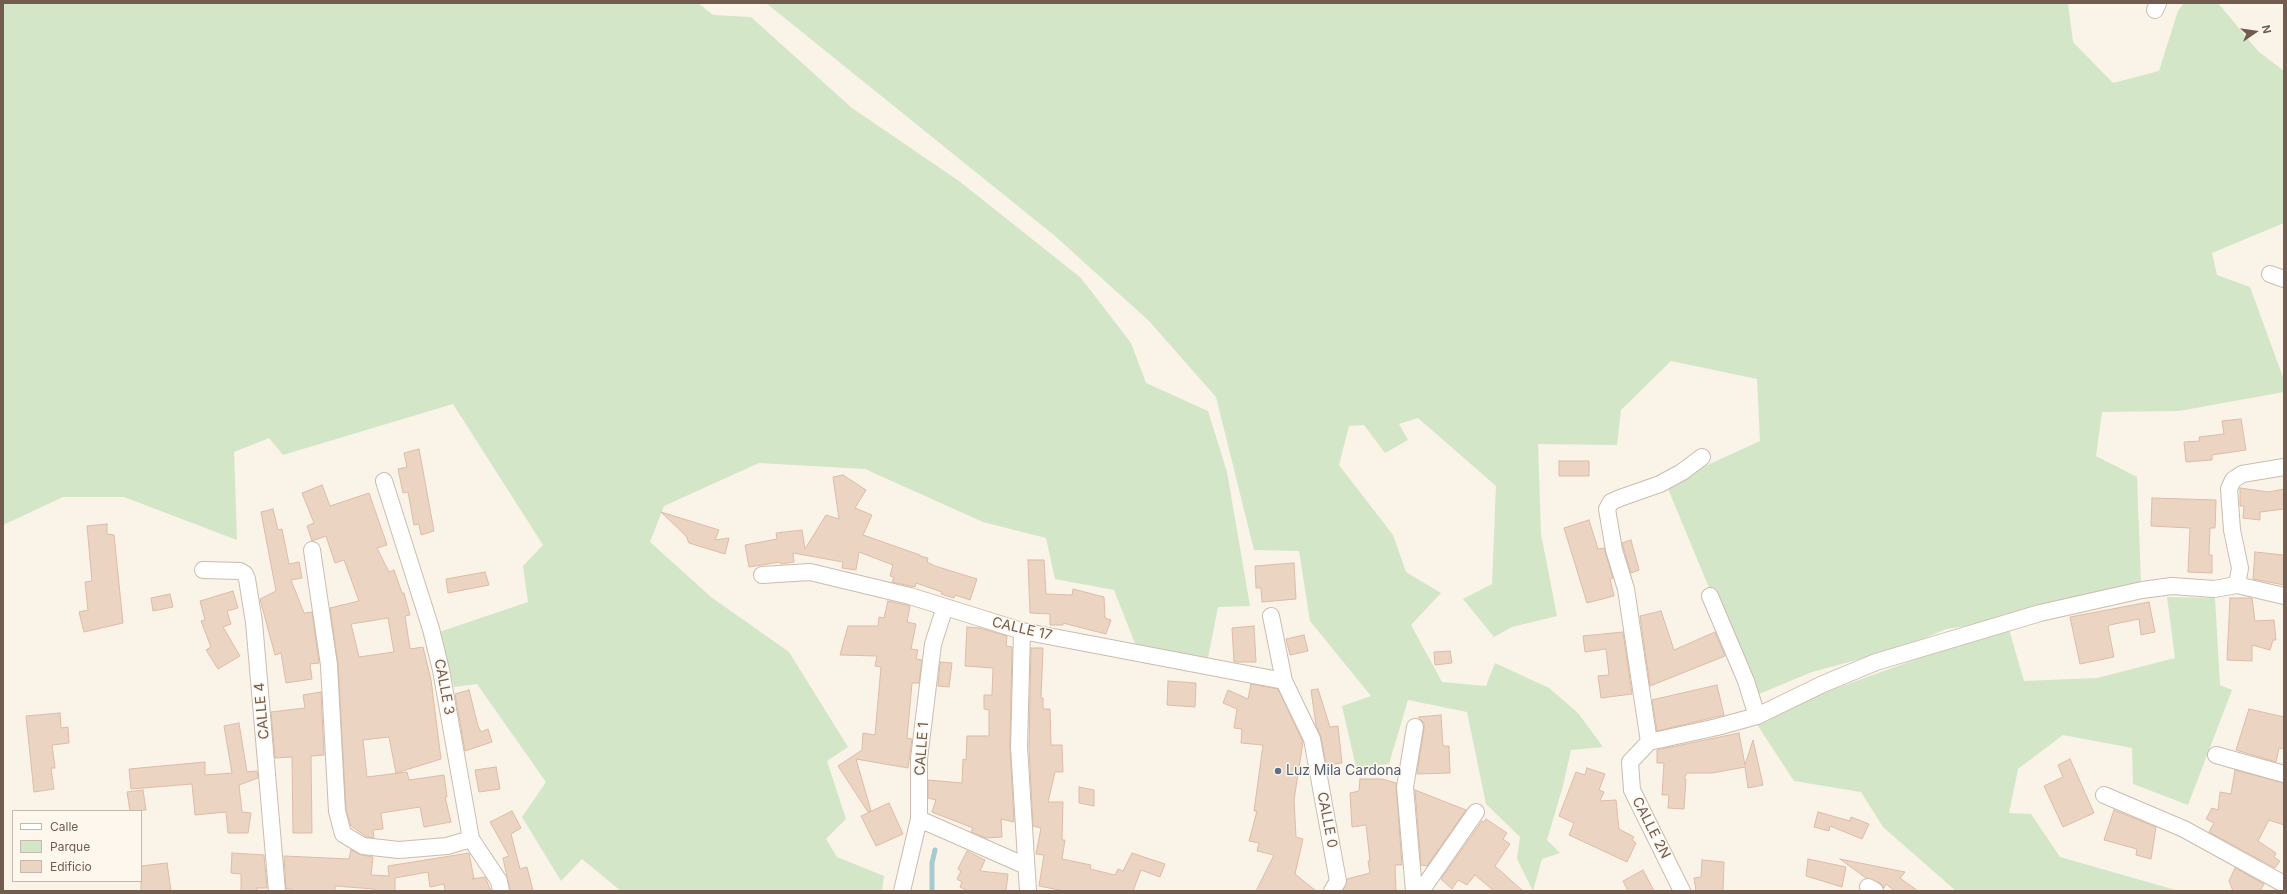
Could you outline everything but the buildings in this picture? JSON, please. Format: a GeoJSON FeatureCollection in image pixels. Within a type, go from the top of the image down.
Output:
{"type":"FeatureCollection","features":[{"type":"Feature","properties":{"kind":"street"},"geometry":{"type":"LineString","coordinates":[[1702,457],[1682,472],[1660,484],[1611,502],[1607,509],[1614,550],[1626,589],[1649,742],[1717,728],[1757,716],[1823,684],[1876,662],[2040,612],[2159,587],[2214,589],[2237,585],[2284,596]]}},
{"type":"Feature","properties":{"kind":"street"},"geometry":{"type":"LineString","coordinates":[[2237,585],[2240,568],[2232,530],[2229,490],[2233,480],[2242,474],[2284,468]]}},
{"type":"Feature","properties":{"kind":"street","name":"CALLE 3"},"geometry":{"type":"LineString","coordinates":[[384,481],[431,629],[441,670],[471,839],[499,882],[501,891]]}},
{"type":"Feature","properties":{"kind":"street"},"geometry":{"type":"LineString","coordinates":[[312,550],[329,665],[337,811],[343,834],[363,846],[399,850],[447,846],[471,839]]}},
{"type":"Feature","properties":{"kind":"street","name":"CALLE 4"},"geometry":{"type":"LineString","coordinates":[[203,570],[240,571],[247,579],[254,622],[277,891]]}},
{"type":"Feature","properties":{"kind":"street","name":"CALLE 17"},"geometry":{"type":"LineString","coordinates":[[762,575],[810,572],[910,596],[1022,631],[1284,681]]}},
{"type":"Feature","properties":{"kind":"street"},"geometry":{"type":"LineString","coordinates":[[1710,596],[1746,681],[1757,716]]}},
{"type":"Feature","properties":{"kind":"street","name":"CALLE 1"},"geometry":{"type":"LineString","coordinates":[[902,891],[919,819],[919,759],[933,644],[945,607]]}},
{"type":"Feature","properties":{"kind":"street","name":"CALLE 0"},"geometry":{"type":"LineString","coordinates":[[1271,616],[1284,681],[1312,739],[1338,880],[1332,891]]}},
{"type":"Feature","properties":{"kind":"street"},"geometry":{"type":"LineString","coordinates":[[1022,631],[1019,747],[1028,891]]}},
{"type":"Feature","properties":{"kind":"street"},"geometry":{"type":"LineString","coordinates":[[1414,891],[1405,787],[1415,726]]}},
{"type":"Feature","properties":{"kind":"street","name":"CALLE 2N"},"geometry":{"type":"LineString","coordinates":[[1649,742],[1630,762],[1632,790],[1682,891]]}},
{"type":"Feature","properties":{"kind":"street"},"geometry":{"type":"LineString","coordinates":[[2216,754],[2284,774]]}},
{"type":"Feature","properties":{"kind":"street"},"geometry":{"type":"LineString","coordinates":[[2104,795],[2184,829],[2284,884]]}},
{"type":"Feature","properties":{"kind":"street"},"geometry":{"type":"LineString","coordinates":[[1421,891],[1476,812]]}},
{"type":"Feature","properties":{"kind":"street"},"geometry":{"type":"LineString","coordinates":[[919,819],[1026,866]]}},
{"type":"Feature","properties":{"kind":"green space"},"geometry":{"type":"Polygon","coordinates":[[[3,3],[698,3],[713,15],[751,17],[852,108],[959,181],[1081,278],[1131,343],[1146,383],[1208,411],[1227,472],[1250,606],[1218,607],[1208,658],[1136,646],[1114,590],[1055,579],[1046,538],[983,522],[865,469],[759,463],[664,506],[650,542],[711,597],[789,652],[848,747],[827,761],[846,819],[826,839],[837,857],[884,876],[882,891],[621,891],[582,859],[561,881],[522,817],[546,782],[477,684],[454,687],[439,632],[528,602],[523,566],[543,545],[453,404],[283,455],[269,438],[234,452],[237,540],[124,497],[63,497],[3,525],[3,3]]]}},
{"type":"Feature","properties":{"kind":"green space"},"geometry":{"type":"Polygon","coordinates":[[[766,3],[2068,3],[2073,42],[2113,83],[2159,71],[2178,11],[2184,3],[2218,3],[2258,51],[2284,71],[2284,223],[2212,253],[2217,275],[2250,287],[2284,380],[2284,392],[2179,411],[2102,412],[2096,456],[2137,477],[2141,584],[2046,603],[2008,620],[1946,629],[1901,648],[1812,672],[1754,696],[1666,484],[1760,441],[1757,379],[1671,361],[1621,410],[1617,445],[1538,444],[1541,534],[1557,616],[1512,627],[1494,637],[1463,599],[1492,584],[1496,486],[1418,418],[1399,424],[1408,440],[1385,453],[1364,425],[1349,426],[1339,465],[1393,535],[1406,572],[1441,593],[1411,625],[1442,682],[1486,686],[1495,663],[1549,688],[1578,713],[1603,747],[1571,750],[1563,786],[1547,840],[1560,853],[1542,859],[1533,891],[1517,859],[1520,837],[1486,804],[1467,712],[1408,700],[1389,764],[1356,767],[1342,706],[1371,696],[1310,621],[1299,551],[1254,550],[1216,397],[1149,321],[1055,236],[766,3]]]}},
{"type":"Feature","properties":{"kind":"green space"},"geometry":{"type":"Polygon","coordinates":[[[2167,597],[2215,598],[2220,685],[2232,690],[2188,805],[2133,784],[2132,748],[2063,735],[2018,769],[2009,813],[2031,814],[2060,857],[2179,891],[1956,891],[1883,827],[1861,792],[1794,781],[1756,723],[1812,697],[2008,626],[2024,681],[2097,678],[2175,658],[2167,597]]]}},
{"type":"Feature","properties":{"kind":"waterway"},"geometry":{"type":"LineString","coordinates":[[932,891],[932,863],[935,850]]}},
{"type":"Feature","properties":{"kind":"place","name":"Luz Mila Cardona"},"geometry":{"type":"Point","coordinates":[1278,771]}}]}
